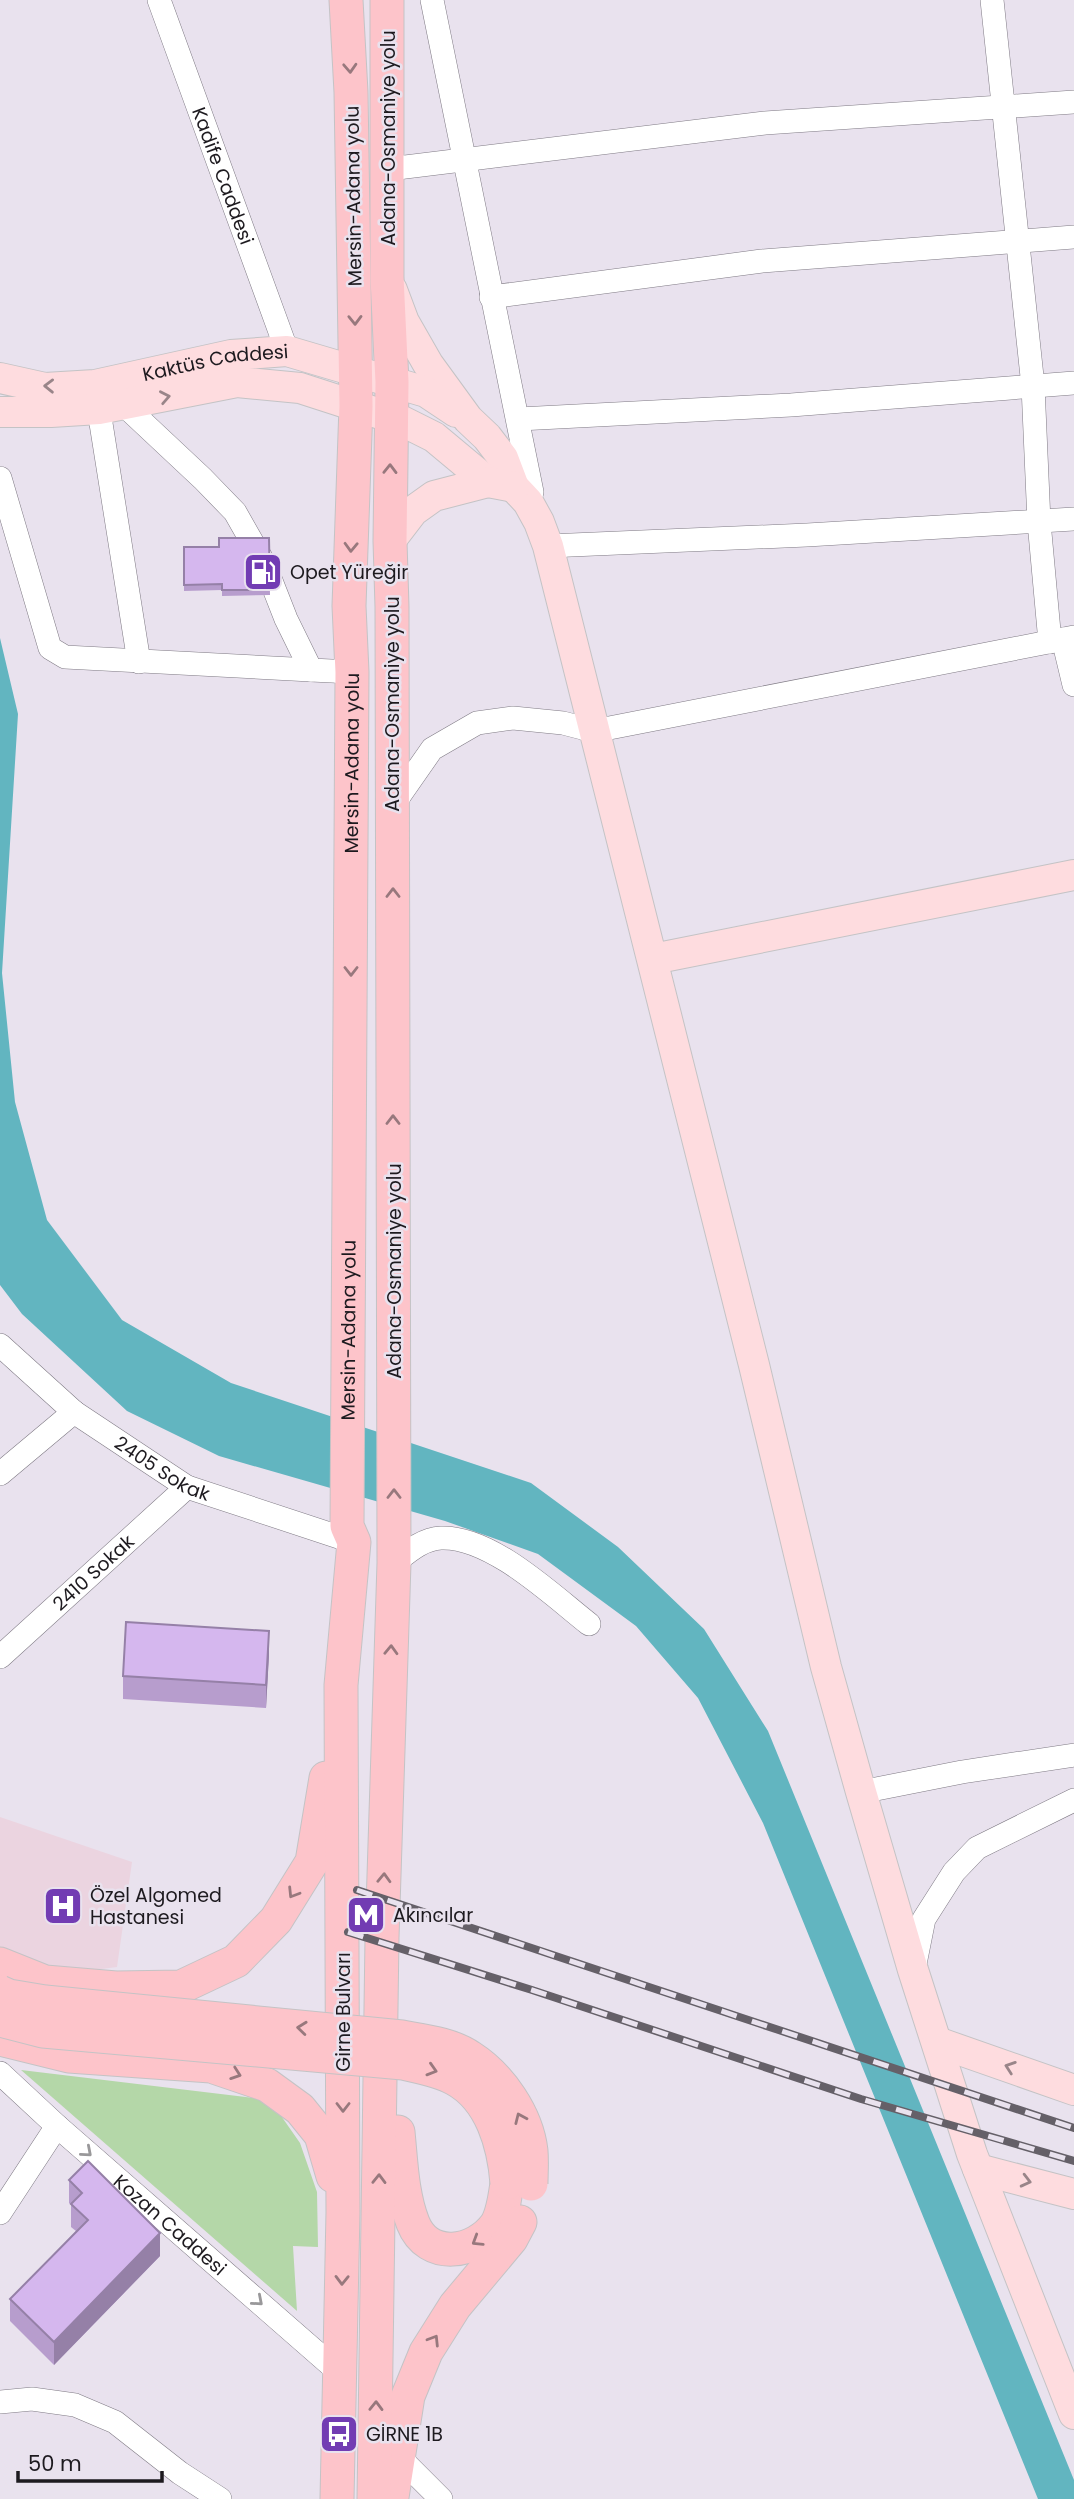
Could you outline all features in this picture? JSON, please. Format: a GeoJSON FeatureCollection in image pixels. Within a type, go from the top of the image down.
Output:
{"type":"FeatureCollection","features":[{"type":"Feature","properties":{"kind":"highway","name":"Mersin-Adana yolu"},"geometry":{"type":"LineString","coordinates":[[346,0],[351,92],[356,371],[349,606],[352,672],[350,1534]]}},
{"type":"Feature","properties":{"kind":"highway","name":"Adana-Osmaniye yolu"},"geometry":{"type":"LineString","coordinates":[[387,0],[387,276],[392,382],[390,541],[394,1563]]}},
{"type":"Feature","properties":{"kind":"highway","name":"Girne Bulvarı"},"geometry":{"type":"LineString","coordinates":[[337,2499],[343,2212],[341,1685],[350,1534]]}},
{"type":"Feature","properties":{"kind":"highway","name":"Girne Bulvarı"},"geometry":{"type":"LineString","coordinates":[[374,2499],[382,1938],[394,1563]]}},
{"type":"Feature","properties":{"kind":"highway"},"geometry":{"type":"LineString","coordinates":[[0,1964],[45,1982],[116,1988],[181,1987],[236,1961],[276,1920],[312,1862],[341,1685]]}},
{"type":"Feature","properties":{"kind":"highway"},"geometry":{"type":"LineString","coordinates":[[0,1992],[45,2002],[402,2038],[434,2043],[470,2056],[500,2083],[522,2118],[531,2150],[519,2184],[497,2224],[481,2241],[468,2247],[446,2250],[427,2244],[413,2225],[402,2175],[382,1938]]}},
{"type":"Feature","properties":{"kind":"highway"},"geometry":{"type":"LineString","coordinates":[[0,2020],[43,2031],[403,2063],[432,2069],[457,2080],[478,2099],[495,2126],[519,2184],[523,2215],[511,2239],[455,2305],[426,2352],[408,2396],[392,2499]]}},
{"type":"Feature","properties":{"kind":"highway"},"geometry":{"type":"LineString","coordinates":[[0,2039],[69,2056],[211,2066],[267,2085],[300,2109],[321,2135],[343,2212]]}},
{"type":"Feature","properties":{"kind":"main road"},"geometry":{"type":"LineString","coordinates":[[387,276],[404,322],[428,364],[468,419],[487,437],[503,458],[510,490]]}},
{"type":"Feature","properties":{"kind":"main road","name":"Kaktüs Caddesi"},"geometry":{"type":"LineString","coordinates":[[3,398],[45,387],[109,395],[231,355],[287,351],[426,392],[468,419]]}},
{"type":"Feature","properties":{"kind":"main road"},"geometry":{"type":"LineString","coordinates":[[109,395],[237,382],[300,388],[391,418],[434,437],[510,490],[539,522],[548,546],[653,959],[826,1667],[861,1792],[914,1970],[978,2169],[1074,2414]]}},
{"type":"Feature","properties":{"kind":"main road"},"geometry":{"type":"LineString","coordinates":[[390,541],[413,511],[434,496],[510,490]]}},
{"type":"Feature","properties":{"kind":"main road"},"geometry":{"type":"LineString","coordinates":[[653,959],[1074,875]]}},
{"type":"Feature","properties":{"kind":"main road"},"geometry":{"type":"LineString","coordinates":[[937,2042],[1074,2090]]}},
{"type":"Feature","properties":{"kind":"main road"},"geometry":{"type":"LineString","coordinates":[[978,2169],[1074,2194]]}},
{"type":"Feature","properties":{"kind":"street","name":"Kadife Caddesi"},"geometry":{"type":"LineString","coordinates":[[159,0],[287,351]]}},
{"type":"Feature","properties":{"kind":"street"},"geometry":{"type":"LineString","coordinates":[[432,0],[532,492],[510,490]]}},
{"type":"Feature","properties":{"kind":"street"},"geometry":{"type":"LineString","coordinates":[[992,0],[1033,386],[1039,522],[1074,685]]}},
{"type":"Feature","properties":{"kind":"street"},"geometry":{"type":"LineString","coordinates":[[389,169],[765,123],[1074,102]]}},
{"type":"Feature","properties":{"kind":"street"},"geometry":{"type":"LineString","coordinates":[[491,297],[762,261],[1074,237]]}},
{"type":"Feature","properties":{"kind":"street"},"geometry":{"type":"LineString","coordinates":[[519,419],[790,405],[1074,383]]}},
{"type":"Feature","properties":{"kind":"street"},"geometry":{"type":"LineString","coordinates":[[109,395],[139,662]]}},
{"type":"Feature","properties":{"kind":"street"},"geometry":{"type":"LineString","coordinates":[[109,395],[203,479],[235,512],[264,564],[286,619],[311,670]]}},
{"type":"Feature","properties":{"kind":"street"},"geometry":{"type":"LineString","coordinates":[[0,478],[50,648],[65,657],[352,672]]}},
{"type":"Feature","properties":{"kind":"street"},"geometry":{"type":"LineString","coordinates":[[548,546],[807,535],[1074,519]]}},
{"type":"Feature","properties":{"kind":"street"},"geometry":{"type":"LineString","coordinates":[[393,806],[432,749],[477,723],[513,718],[563,723],[594,731],[1063,639]]}},
{"type":"Feature","properties":{"kind":"street","name":"2405 Sokak"},"geometry":{"type":"LineString","coordinates":[[1,1348],[74,1412],[187,1487],[350,1534]]}},
{"type":"Feature","properties":{"kind":"street"},"geometry":{"type":"LineString","coordinates":[[0,1474],[74,1412]]}},
{"type":"Feature","properties":{"kind":"street","name":"2410 Sokak"},"geometry":{"type":"LineString","coordinates":[[0,1657],[187,1487]]}},
{"type":"Feature","properties":{"kind":"street"},"geometry":{"type":"LineString","coordinates":[[394,1563],[416,1545],[440,1538],[472,1543],[503,1559],[589,1623]]}},
{"type":"Feature","properties":{"kind":"street"},"geometry":{"type":"LineString","coordinates":[[861,1792],[962,1772],[1074,1755]]}},
{"type":"Feature","properties":{"kind":"street"},"geometry":{"type":"LineString","coordinates":[[914,1970],[924,1919],[954,1872],[976,1848],[1074,1800]]}},
{"type":"Feature","properties":{"kind":"street","name":"Kozan Caddesi"},"geometry":{"type":"LineString","coordinates":[[0,2073],[57,2126],[341,2373]]}},
{"type":"Feature","properties":{"kind":"street"},"geometry":{"type":"LineString","coordinates":[[0,2213],[57,2126]]}},
{"type":"Feature","properties":{"kind":"street"},"geometry":{"type":"LineString","coordinates":[[0,2402],[32,2399],[75,2404],[105,2417],[220,2499]]}},
{"type":"Feature","properties":{"kind":"street"},"geometry":{"type":"LineString","coordinates":[[398,2456],[441,2499]]}},
{"type":"Feature","properties":{"kind":"shaded area","name":"Özel Algomed Hastanesi"},"geometry":{"type":"Polygon","coordinates":[[[0,1817],[132,1862],[117,1967],[71,1973],[0,1951],[0,1817]]]}},
{"type":"Feature","properties":{"kind":"green space"},"geometry":{"type":"Polygon","coordinates":[[[21,2070],[270,2100],[300,2143],[317,2192],[318,2247],[293,2246],[297,2311],[21,2070]]]}},
{"type":"Feature","properties":{"kind":"water"},"geometry":{"type":"Polygon","coordinates":[[[0,638],[18,714],[2,973],[15,1102],[47,1220],[122,1320],[231,1383],[531,1483],[618,1547],[704,1629],[768,1731],[1074,2480],[1074,2499],[1038,2499],[763,1823],[698,1698],[636,1626],[538,1554],[445,1521],[219,1456],[127,1411],[22,1314],[0,1285],[0,638]]]}},
{"type":"Feature","properties":{"kind":"building"},"geometry":{"type":"Polygon","coordinates":[[[219,538],[269,538],[270,590],[222,590],[222,584],[184,585],[184,547],[219,547],[219,538]]]}},
{"type":"Feature","properties":{"kind":"building"},"geometry":{"type":"Polygon","coordinates":[[[126,1622],[269,1631],[266,1685],[123,1676],[126,1622]]]}},
{"type":"Feature","properties":{"kind":"building"},"geometry":{"type":"Polygon","coordinates":[[[88,2161],[160,2233],[54,2342],[10,2299],[88,2220],[71,2204],[82,2193],[69,2180],[88,2161]]]}},
{"type":"Feature","properties":{"kind":"railway"},"geometry":{"type":"LineString","coordinates":[[357,1890],[1074,2128]]}},
{"type":"Feature","properties":{"kind":"railway"},"geometry":{"type":"LineString","coordinates":[[348,1932],[861,2099],[1074,2161]]}},
{"type":"Feature","properties":{"kind":"place","name":"Opet Yüreğir"},"geometry":{"type":"Point","coordinates":[263,572]}},
{"type":"Feature","properties":{"kind":"place","name":"Özel Algomed Hastanesi"},"geometry":{"type":"Point","coordinates":[63,1906]}},
{"type":"Feature","properties":{"kind":"place","name":"Akıncılar"},"geometry":{"type":"Point","coordinates":[366,1915]}},
{"type":"Feature","properties":{"kind":"place","name":"GİRNE 1B"},"geometry":{"type":"Point","coordinates":[339,2434]}}]}
